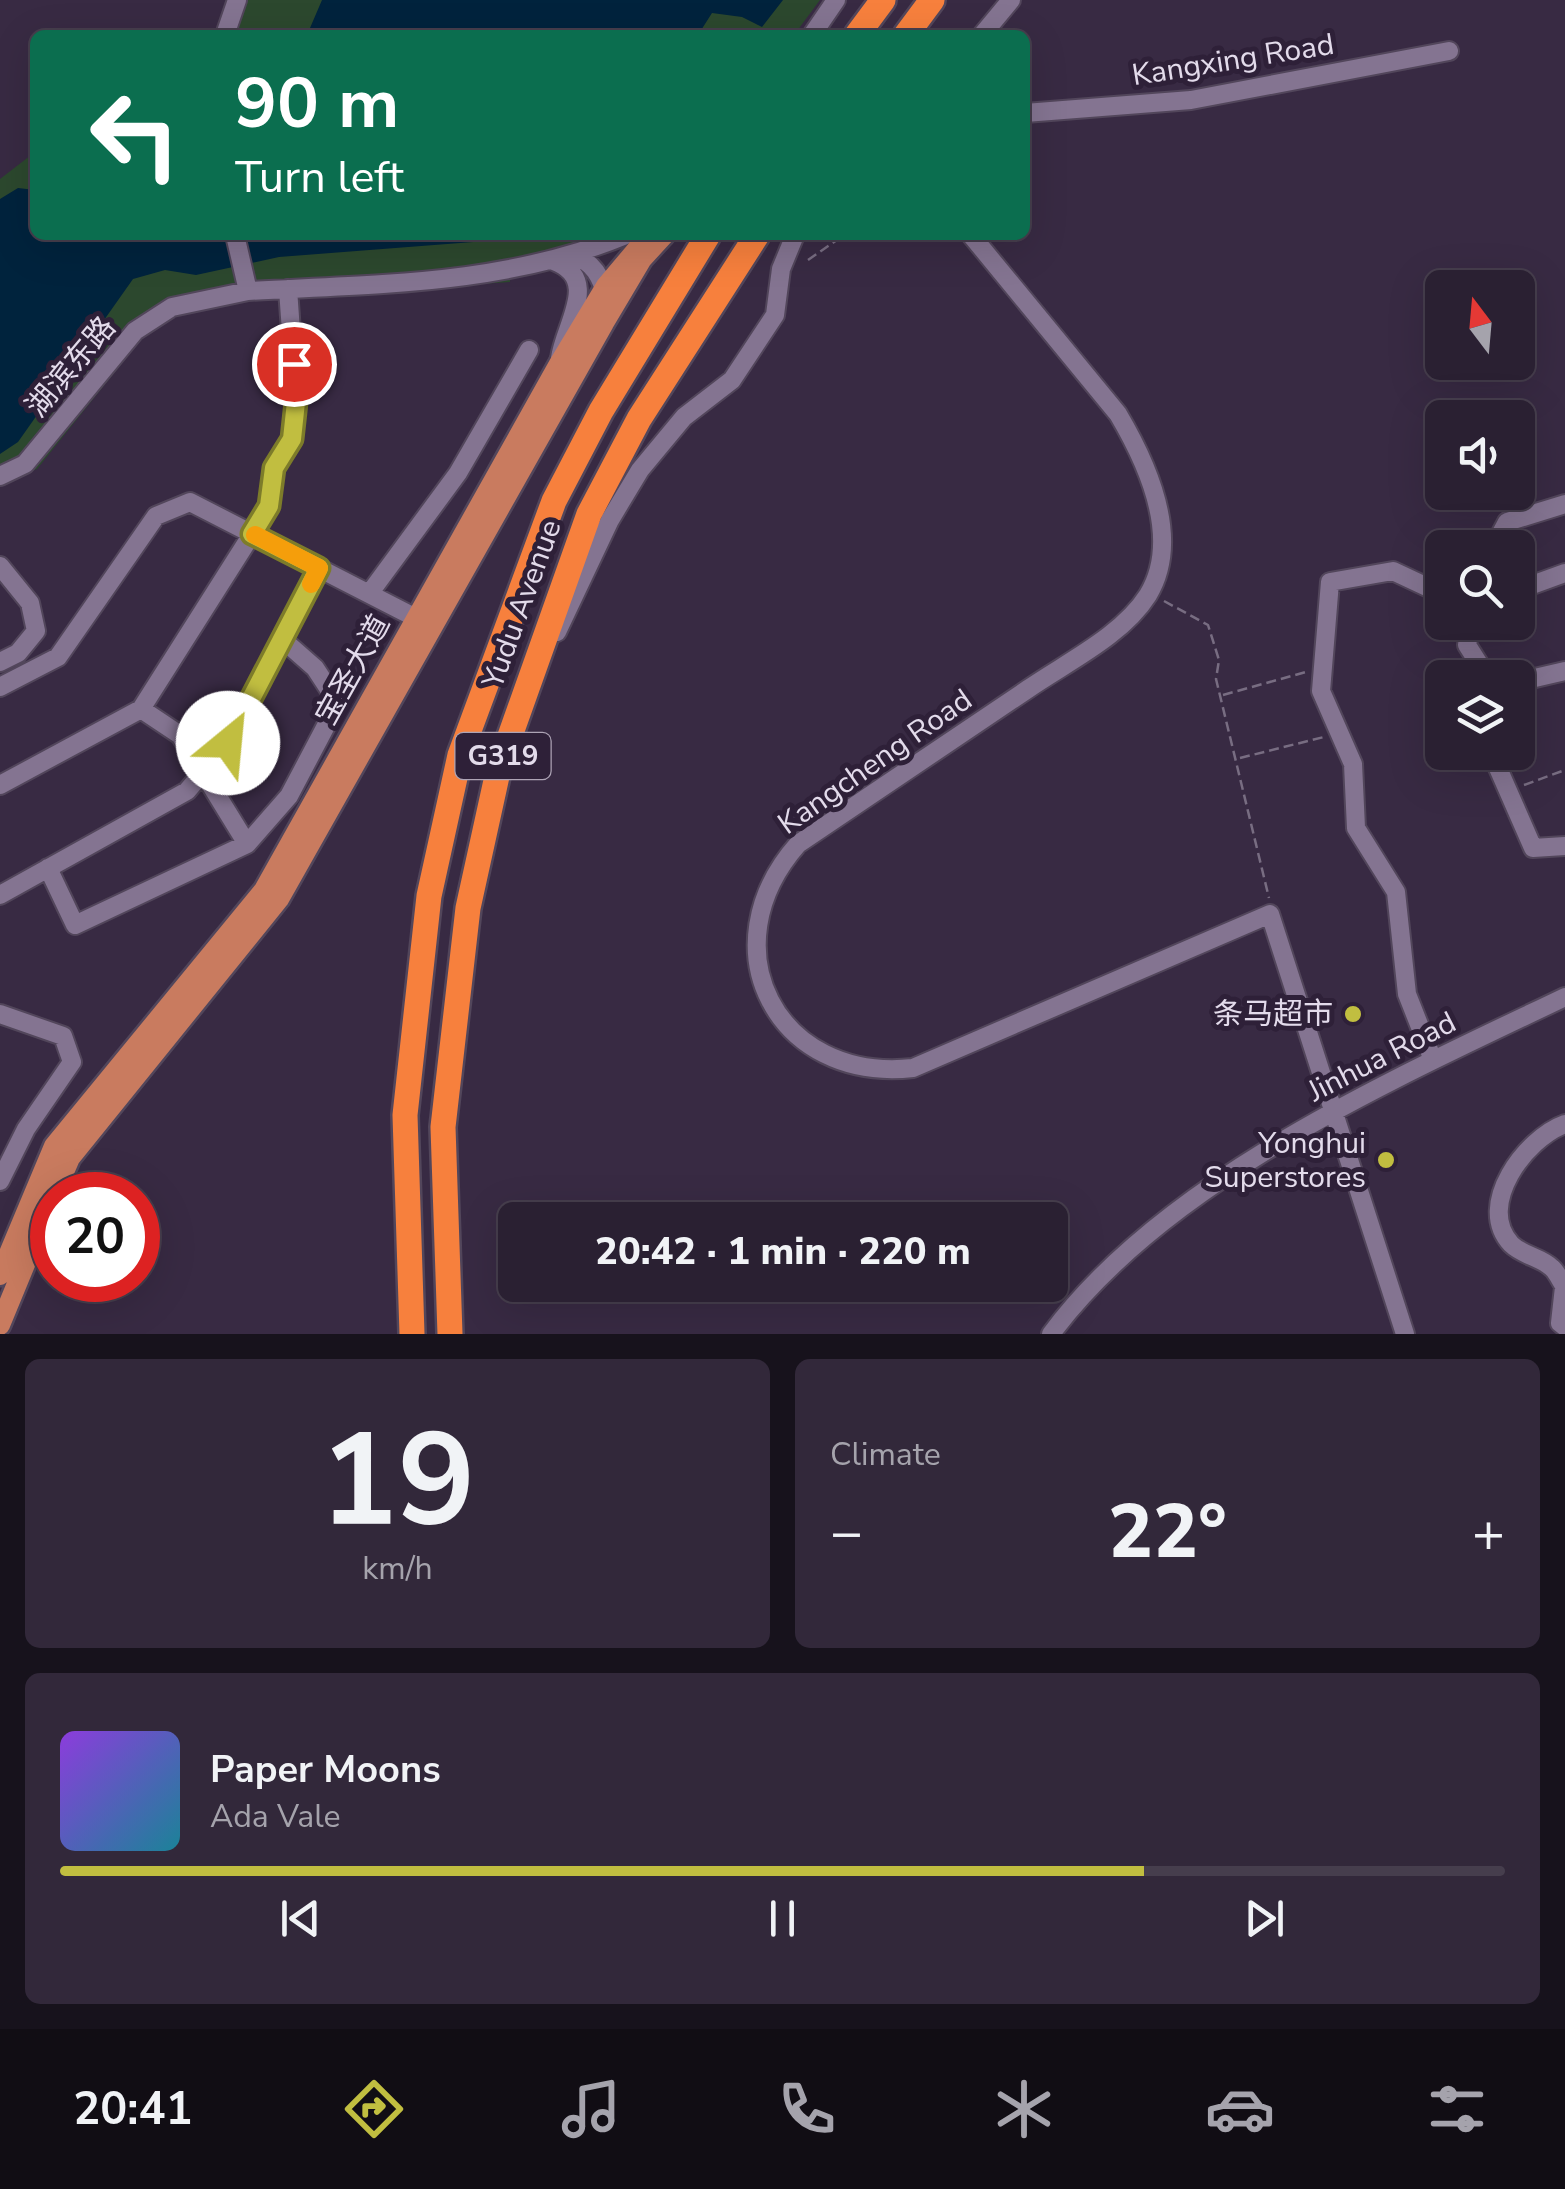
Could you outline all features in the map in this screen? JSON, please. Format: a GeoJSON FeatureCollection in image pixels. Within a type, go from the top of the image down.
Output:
{"type":"FeatureCollection","features":[{"type":"Feature","properties":{"kind":"highway"},"geometry":{"type":"LineString","coordinates":[[860,30],[881,0]]}},
{"type":"Feature","properties":{"kind":"highway"},"geometry":{"type":"LineString","coordinates":[[910,30],[932,0]]}},
{"type":"Feature","properties":{"kind":"highway","name":"Yudu Avenue"},"geometry":{"type":"LineString","coordinates":[[412,1334],[405,1114],[430,896],[460,755],[554,500],[601,411],[705,240]]}},
{"type":"Feature","properties":{"kind":"highway","name":"Yudu Avenue"},"geometry":{"type":"LineString","coordinates":[[450,1334],[444,1127],[468,908],[491,803],[531,675],[589,514],[648,402],[754,240]]}},
{"type":"Feature","properties":{"kind":"main road","name":"宝圣大道"},"geometry":{"type":"LineString","coordinates":[[0,1274],[54,1146],[264,890],[559,364],[604,289],[644,240]]}},
{"type":"Feature","properties":{"kind":"main road","name":"宝圣大道"},"geometry":{"type":"LineString","coordinates":[[64,1172],[70,1158],[280,899],[604,323],[642,259],[659,240]]}},
{"type":"Feature","properties":{"kind":"main road","name":"宝圣大道"},"geometry":{"type":"LineString","coordinates":[[0,1326],[30,1253]]}},
{"type":"Feature","properties":{"kind":"street"},"geometry":{"type":"LineString","coordinates":[[227,30],[237,0]]}},
{"type":"Feature","properties":{"kind":"street"},"geometry":{"type":"LineString","coordinates":[[815,30],[836,0]]}},
{"type":"Feature","properties":{"kind":"street"},"geometry":{"type":"LineString","coordinates":[[986,30],[1011,0]]}},
{"type":"Feature","properties":{"kind":"street","name":"Kangxing Road"},"geometry":{"type":"LineString","coordinates":[[1030,113],[1191,100],[1449,50]]}},
{"type":"Feature","properties":{"kind":"street"},"geometry":{"type":"LineString","coordinates":[[236,240],[246,282]]}},
{"type":"Feature","properties":{"kind":"street","name":"湖滨东路"},"geometry":{"type":"LineString","coordinates":[[0,476],[26,464],[135,331],[172,307],[246,282],[288,289],[477,278],[554,261],[612,240]]}},
{"type":"Feature","properties":{"kind":"street"},"geometry":{"type":"LineString","coordinates":[[531,675],[640,470],[684,417],[732,380],[776,315],[781,269],[793,240]]}},
{"type":"Feature","properties":{"kind":"street"},"geometry":{"type":"LineString","coordinates":[[975,240],[1118,414],[1137,446],[1150,474],[1157,508],[1158,554],[1149,593]]}},
{"type":"Feature","properties":{"kind":"street"},"geometry":{"type":"LineString","coordinates":[[572,255],[586,260],[604,289],[604,323]]}},
{"type":"Feature","properties":{"kind":"street"},"geometry":{"type":"LineString","coordinates":[[554,261],[570,267],[580,282],[578,307],[563,335],[559,364]]}},
{"type":"Feature","properties":{"kind":"street"},"geometry":{"type":"LineString","coordinates":[[0,785],[142,709],[269,506],[274,468],[292,439],[296,402],[288,289]]}},
{"type":"Feature","properties":{"kind":"street"},"geometry":{"type":"LineString","coordinates":[[370,594],[458,472],[529,350]]}},
{"type":"Feature","properties":{"kind":"street"},"geometry":{"type":"LineString","coordinates":[[0,687],[58,657],[156,516],[190,502],[416,618]]}},
{"type":"Feature","properties":{"kind":"street"},"geometry":{"type":"LineString","coordinates":[[1502,530],[1507,522],[1565,504]]}},
{"type":"Feature","properties":{"kind":"street"},"geometry":{"type":"LineString","coordinates":[[0,566],[30,604],[36,631],[18,652],[0,662]]}},
{"type":"Feature","properties":{"kind":"street"},"geometry":{"type":"LineString","coordinates":[[0,894],[187,791],[228,743],[319,568]]}},
{"type":"Feature","properties":{"kind":"street"},"geometry":{"type":"LineString","coordinates":[[1425,586],[1392,571],[1330,582],[1321,691],[1353,764],[1356,828],[1396,892],[1407,994],[1433,1060]]}},
{"type":"Feature","properties":{"kind":"street"},"geometry":{"type":"LineString","coordinates":[[1535,583],[1565,573]]}},
{"type":"Feature","properties":{"kind":"street","name":"Kangcheng Road"},"geometry":{"type":"LineString","coordinates":[[1149,593],[1104,638],[798,844],[782,862],[760,906],[754,952],[759,976],[780,1017],[822,1052],[858,1067],[913,1068],[940,1060],[1270,914]]}},
{"type":"Feature","properties":{"kind":"street"},"geometry":{"type":"LineString","coordinates":[[48,868],[75,925],[247,844],[290,796],[338,704],[315,668],[282,639]]}},
{"type":"Feature","properties":{"kind":"street"},"geometry":{"type":"LineString","coordinates":[[1535,678],[1565,670]]}},
{"type":"Feature","properties":{"kind":"street"},"geometry":{"type":"LineString","coordinates":[[142,709],[180,736],[247,844]]}},
{"type":"Feature","properties":{"kind":"street"},"geometry":{"type":"LineString","coordinates":[[1498,770],[1533,848],[1565,846]]}},
{"type":"Feature","properties":{"kind":"street"},"geometry":{"type":"LineString","coordinates":[[1270,914],[1405,1334]]}},
{"type":"Feature","properties":{"kind":"street","name":"Jinhua Road"},"geometry":{"type":"LineString","coordinates":[[1052,1334],[1108,1267],[1143,1237],[1331,1112],[1565,997]]}},
{"type":"Feature","properties":{"kind":"street"},"geometry":{"type":"LineString","coordinates":[[0,1014],[64,1036],[72,1062],[26,1129],[0,1182]]}},
{"type":"Feature","properties":{"kind":"street"},"geometry":{"type":"LineString","coordinates":[[1565,1124],[1552,1129],[1516,1164],[1501,1192],[1500,1221],[1510,1243],[1552,1267],[1565,1287],[1560,1323],[1565,1327]]}},
{"type":"Feature","properties":{"kind":"path"},"geometry":{"type":"LineString","coordinates":[[808,260],[837,240]]}},
{"type":"Feature","properties":{"kind":"path"},"geometry":{"type":"LineString","coordinates":[[1149,593],[1208,625],[1219,660],[1216,679],[1268,879],[1270,914]]}},
{"type":"Feature","properties":{"kind":"path"},"geometry":{"type":"LineString","coordinates":[[1221,696],[1322,668]]}},
{"type":"Feature","properties":{"kind":"path"},"geometry":{"type":"LineString","coordinates":[[1238,758],[1342,732]]}},
{"type":"Feature","properties":{"kind":"path"},"geometry":{"type":"LineString","coordinates":[[1508,794],[1565,770]]}},
{"type":"Feature","properties":{"kind":"green space"},"geometry":{"type":"Polygon","coordinates":[[[248,0],[820,0],[798,30],[238,30],[248,0]]]}},
{"type":"Feature","properties":{"kind":"green space"},"geometry":{"type":"Polygon","coordinates":[[[30,156],[30,240],[589,240],[511,267],[510,282],[249,300],[176,315],[143,337],[37,469],[0,485],[0,179],[30,156]]]}},
{"type":"Feature","properties":{"kind":"water"},"geometry":{"type":"Polygon","coordinates":[[[322,0],[783,0],[762,27],[742,17],[712,13],[701,30],[309,30],[322,0]]]}},
{"type":"Feature","properties":{"kind":"water"},"geometry":{"type":"Polygon","coordinates":[[[18,188],[30,189],[30,240],[488,240],[279,257],[196,275],[165,270],[133,279],[18,442],[0,454],[0,199],[18,188]]]}},
{"type":"Feature","properties":{"kind":"slow traffic"},"geometry":{"type":"LineString","coordinates":[[255,535],[319,568],[311,584]]}},
{"type":"Feature","properties":{"kind":"place","name":"条马超市"},"geometry":{"type":"Point","coordinates":[1353,1014]}},
{"type":"Feature","properties":{"kind":"place","name":"Yonghui Superstores"},"geometry":{"type":"Point","coordinates":[1386,1160]}},
{"type":"Feature","properties":{"kind":"route"},"geometry":{"type":"LineString","coordinates":[[228,743],[319,568],[252,534],[269,506],[274,468],[292,439],[296,402],[294,364]]}}]}
